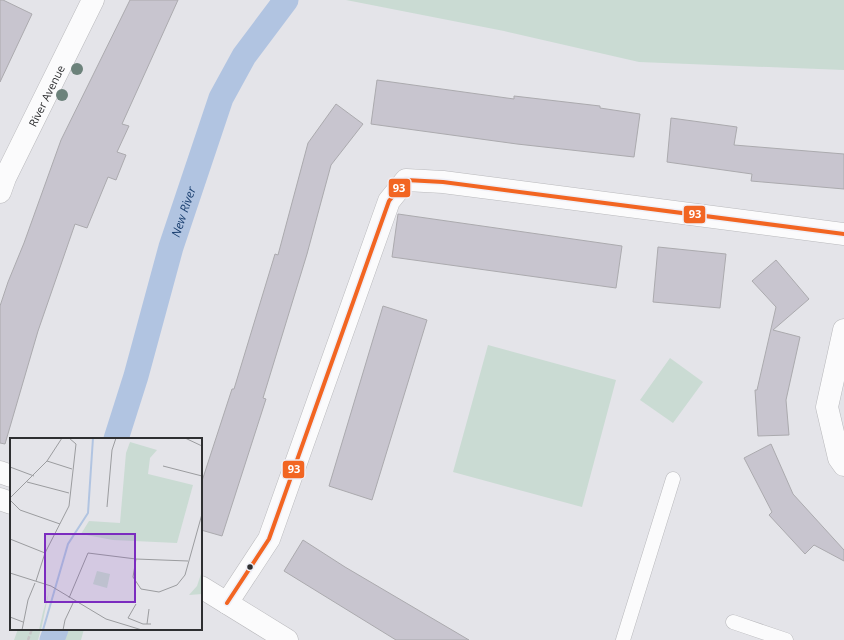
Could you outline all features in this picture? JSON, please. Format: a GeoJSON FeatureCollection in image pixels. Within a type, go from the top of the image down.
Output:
{"type":"FeatureCollection","features":[{"type":"Feature","properties":{"kind":"street","name":"River Avenue"},"geometry":{"type":"LineString","coordinates":[[2,182],[92,0]]}},
{"type":"Feature","properties":{"kind":"street"},"geometry":{"type":"LineString","coordinates":[[227,603],[269,539],[389,201],[406,180],[443,182],[844,234]]}},
{"type":"Feature","properties":{"kind":"street"},"geometry":{"type":"LineString","coordinates":[[844,330],[827,407],[839,458],[844,464]]}},
{"type":"Feature","properties":{"kind":"street"},"geometry":{"type":"LineString","coordinates":[[0,472],[10,476]]}},
{"type":"Feature","properties":{"kind":"street"},"geometry":{"type":"LineString","coordinates":[[0,499],[10,503]]}},
{"type":"Feature","properties":{"kind":"street"},"geometry":{"type":"LineString","coordinates":[[202,588],[280,638]]}},
{"type":"Feature","properties":{"kind":"lane"},"geometry":{"type":"LineString","coordinates":[[623,640],[673,479]]}},
{"type":"Feature","properties":{"kind":"lane"},"geometry":{"type":"LineString","coordinates":[[733,622],[786,640]]}},
{"type":"Feature","properties":{"kind":"path"},"geometry":{"type":"LineString","coordinates":[[28,640],[32,630]]}},
{"type":"Feature","properties":{"kind":"shaded area"},"geometry":{"type":"Polygon","coordinates":[[[346,0],[844,0],[844,70],[639,62],[504,31],[346,0]]]}},
{"type":"Feature","properties":{"kind":"shaded area"},"geometry":{"type":"Polygon","coordinates":[[[488,345],[616,380],[582,507],[453,472],[488,345]]]}},
{"type":"Feature","properties":{"kind":"shaded area"},"geometry":{"type":"Polygon","coordinates":[[[670,358],[703,382],[673,423],[640,400],[670,358]]]}},
{"type":"Feature","properties":{"kind":"shaded area"},"geometry":{"type":"Polygon","coordinates":[[[18,630],[41,630],[38,640],[14,640],[18,630]]]}},
{"type":"Feature","properties":{"kind":"shaded area"},"geometry":{"type":"Polygon","coordinates":[[[68,630],[84,630],[81,640],[65,640],[68,630]]]}},
{"type":"Feature","properties":{"kind":"building"},"geometry":{"type":"Polygon","coordinates":[[[0,0],[3,0],[32,14],[0,82],[0,0]]]}},
{"type":"Feature","properties":{"kind":"building"},"geometry":{"type":"Polygon","coordinates":[[[130,0],[178,0],[122,124],[129,126],[117,152],[126,155],[116,180],[108,177],[87,228],[75,224],[38,331],[5,444],[0,443],[0,306],[61,140],[130,0]]]}},
{"type":"Feature","properties":{"kind":"building"},"geometry":{"type":"Polygon","coordinates":[[[377,80],[514,99],[514,96],[600,106],[600,108],[640,114],[634,157],[517,144],[371,124],[377,80]]]}},
{"type":"Feature","properties":{"kind":"building"},"geometry":{"type":"Polygon","coordinates":[[[336,104],[363,124],[331,165],[307,254],[263,398],[266,399],[222,536],[202,530],[202,481],[232,389],[234,389],[275,254],[278,255],[308,143],[336,104]]]}},
{"type":"Feature","properties":{"kind":"building"},"geometry":{"type":"Polygon","coordinates":[[[671,118],[737,127],[734,145],[844,154],[844,189],[751,181],[752,174],[667,162],[671,118]]]}},
{"type":"Feature","properties":{"kind":"building"},"geometry":{"type":"Polygon","coordinates":[[[398,214],[622,246],[616,288],[392,257],[398,214]]]}},
{"type":"Feature","properties":{"kind":"building"},"geometry":{"type":"Polygon","coordinates":[[[658,247],[726,254],[720,308],[653,302],[658,247]]]}},
{"type":"Feature","properties":{"kind":"building"},"geometry":{"type":"Polygon","coordinates":[[[776,260],[809,299],[773,330],[800,337],[786,400],[789,435],[758,436],[755,390],[757,390],[776,307],[752,281],[776,260]]]}},
{"type":"Feature","properties":{"kind":"building"},"geometry":{"type":"Polygon","coordinates":[[[383,306],[427,320],[372,500],[329,486],[383,306]]]}},
{"type":"Feature","properties":{"kind":"building"},"geometry":{"type":"Polygon","coordinates":[[[771,444],[793,494],[844,550],[844,561],[814,545],[805,554],[769,515],[772,512],[744,458],[771,444]]]}},
{"type":"Feature","properties":{"kind":"building"},"geometry":{"type":"Polygon","coordinates":[[[303,540],[345,567],[469,640],[396,640],[284,571],[303,540]]]}},
{"type":"Feature","properties":{"kind":"waterway","name":"New River"},"geometry":{"type":"LineString","coordinates":[[116,438],[136,376],[171,247],[221,98],[244,56],[286,0]]}},
{"type":"Feature","properties":{"kind":"waterway","name":"New River"},"geometry":{"type":"LineString","coordinates":[[52,640],[56,630]]}},
{"type":"Feature","properties":{"kind":"transit line","name":"93"},"geometry":{"type":"LineString","coordinates":[[227,603],[269,539],[389,201],[406,180],[443,182],[844,234]]}}]}
